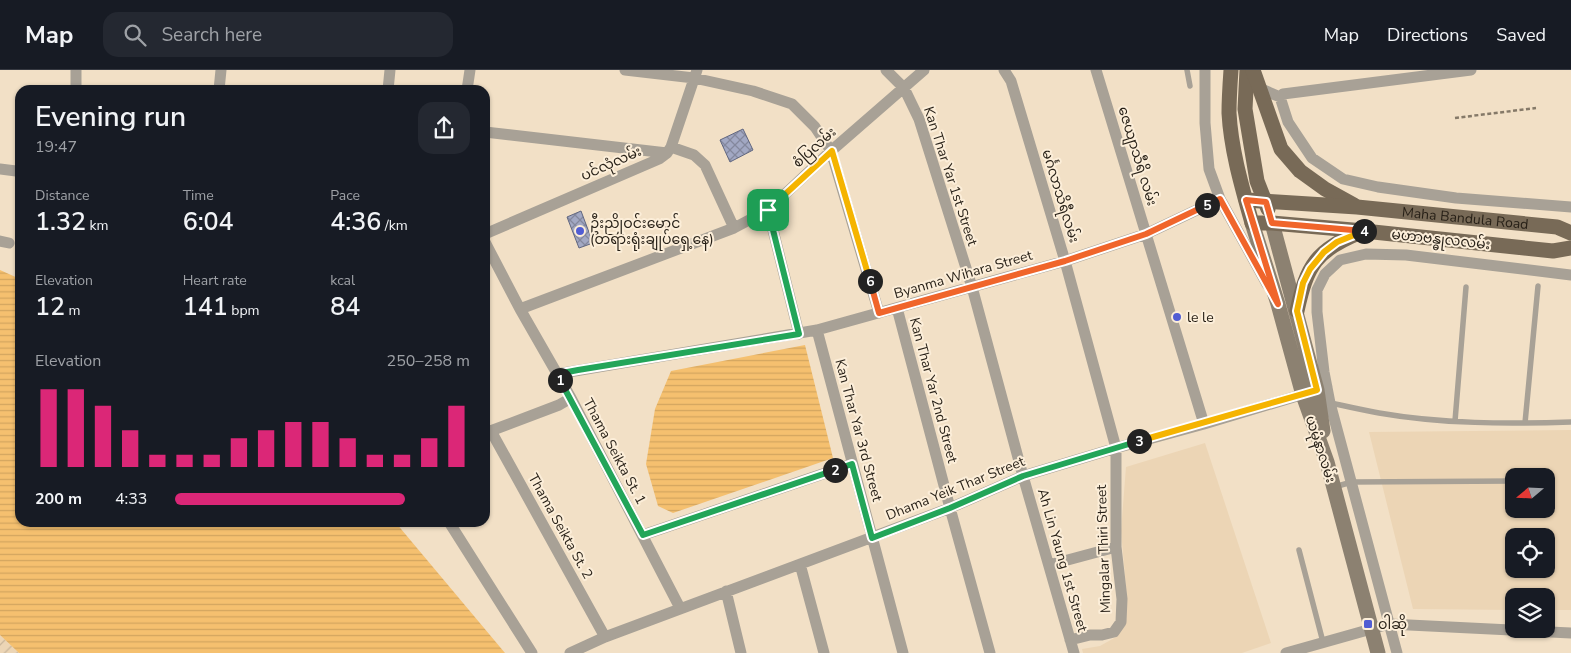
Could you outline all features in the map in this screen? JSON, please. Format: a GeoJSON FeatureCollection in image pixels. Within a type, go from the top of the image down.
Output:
{"type":"FeatureCollection","features":[{"type":"Feature","properties":{"kind":"main road"},"geometry":{"type":"LineString","coordinates":[[1231,70],[1230,113],[1232,138],[1246,200],[1278,304],[1316,391]]}},
{"type":"Feature","properties":{"kind":"main road"},"geometry":{"type":"LineString","coordinates":[[1247,70],[1244,109],[1257,181],[1266,202],[1297,311],[1316,391]]}},
{"type":"Feature","properties":{"kind":"main road","name":"Maha Bandula Road"},"geometry":{"type":"LineString","coordinates":[[1253,70],[1257,87],[1281,150],[1300,171],[1357,207]]}},
{"type":"Feature","properties":{"kind":"main road","name":"Maha Bandula Road"},"geometry":{"type":"LineString","coordinates":[[1246,200],[1357,207],[1557,228],[1571,233]]}},
{"type":"Feature","properties":{"kind":"main road","name":"မဟာဗန္ဓုလလမ်း"},"geometry":{"type":"LineString","coordinates":[[1252,222],[1385,233],[1553,251],[1571,248]]}},
{"type":"Feature","properties":{"kind":"main road"},"geometry":{"type":"LineString","coordinates":[[1297,311],[1303,283],[1317,259],[1337,242],[1364,231]]}},
{"type":"Feature","properties":{"kind":"main road","name":"ယမုံနာလမ်း"},"geometry":{"type":"LineString","coordinates":[[1316,391],[1327,462],[1378,653]]}},
{"type":"Feature","properties":{"kind":"street"},"geometry":{"type":"LineString","coordinates":[[76,70],[76,85]]}},
{"type":"Feature","properties":{"kind":"street"},"geometry":{"type":"LineString","coordinates":[[220,85],[222,70]]}},
{"type":"Feature","properties":{"kind":"street"},"geometry":{"type":"LineString","coordinates":[[388,85],[390,70]]}},
{"type":"Feature","properties":{"kind":"street"},"geometry":{"type":"LineString","coordinates":[[468,85],[470,70]]}},
{"type":"Feature","properties":{"kind":"street"},"geometry":{"type":"LineString","coordinates":[[625,70],[696,74],[792,104],[815,127],[832,151],[879,313]]}},
{"type":"Feature","properties":{"kind":"street","name":"Kan Thar Yar 1st Street"},"geometry":{"type":"LineString","coordinates":[[886,70],[904,88],[919,119],[972,287],[1023,476]]}},
{"type":"Feature","properties":{"kind":"street","name":"စံပြလမ်း"},"geometry":{"type":"LineString","coordinates":[[520,309],[734,228],[768,210],[924,70]]}},
{"type":"Feature","properties":{"kind":"street","name":"မင်္ဂလာသိရီလမ်း"},"geometry":{"type":"LineString","coordinates":[[1004,70],[1010,81],[1065,261],[1116,448]]}},
{"type":"Feature","properties":{"kind":"street","name":"ဇေယျာသီရိ လမ်း"},"geometry":{"type":"LineString","coordinates":[[1096,70],[1204,424]]}},
{"type":"Feature","properties":{"kind":"street"},"geometry":{"type":"LineString","coordinates":[[1205,70],[1205,123],[1209,170],[1220,199],[1278,304]]}},
{"type":"Feature","properties":{"kind":"street"},"geometry":{"type":"LineString","coordinates":[[1280,97],[1283,94],[1471,70]]}},
{"type":"Feature","properties":{"kind":"street"},"geometry":{"type":"LineString","coordinates":[[669,150],[696,74]]}},
{"type":"Feature","properties":{"kind":"street"},"geometry":{"type":"LineString","coordinates":[[1257,87],[1280,97],[1288,122],[1312,158],[1342,180],[1378,188],[1456,198],[1571,207]]}},
{"type":"Feature","properties":{"kind":"street"},"geometry":{"type":"LineString","coordinates":[[490,132],[669,150],[694,155],[705,165],[734,228]]}},
{"type":"Feature","properties":{"kind":"street","name":"ပင်လုံလမ်း"},"geometry":{"type":"LineString","coordinates":[[490,232],[659,158],[669,150]]}},
{"type":"Feature","properties":{"kind":"street"},"geometry":{"type":"LineString","coordinates":[[0,169],[15,171]]}},
{"type":"Feature","properties":{"kind":"street","name":"Byanma Wihara Street"},"geometry":{"type":"LineString","coordinates":[[557,374],[818,330],[1065,261],[1146,234],[1220,199]]}},
{"type":"Feature","properties":{"kind":"street"},"geometry":{"type":"LineString","coordinates":[[768,210],[799,334]]}},
{"type":"Feature","properties":{"kind":"street","name":"Thama Seikta St. 1"},"geometry":{"type":"LineString","coordinates":[[490,252],[520,309],[571,398],[680,608]]}},
{"type":"Feature","properties":{"kind":"street"},"geometry":{"type":"LineString","coordinates":[[1398,653],[1330,403],[1316,391],[1317,290],[1325,274],[1340,260],[1366,254],[1406,255],[1571,275]]}},
{"type":"Feature","properties":{"kind":"street","name":"Kan Thar Yar 2nd Street"},"geometry":{"type":"LineString","coordinates":[[898,308],[990,653]]}},
{"type":"Feature","properties":{"kind":"street","name":"Kan Thar Yar 3rd Street"},"geometry":{"type":"LineString","coordinates":[[818,330],[903,653]]}},
{"type":"Feature","properties":{"kind":"street","name":"Dhama Yeik Thar Street"},"geometry":{"type":"LineString","coordinates":[[570,653],[605,636],[950,508],[1023,476],[1316,391]]}},
{"type":"Feature","properties":{"kind":"street"},"geometry":{"type":"LineString","coordinates":[[490,431],[558,405],[571,398]]}},
{"type":"Feature","properties":{"kind":"street","name":"Thama Seikta St. 2"},"geometry":{"type":"LineString","coordinates":[[490,435],[605,636]]}},
{"type":"Feature","properties":{"kind":"street","name":"Mingalar Thiri Street"},"geometry":{"type":"LineString","coordinates":[[1070,640],[1114,632],[1121,622],[1122,599],[1116,547],[1116,448]]}},
{"type":"Feature","properties":{"kind":"street"},"geometry":{"type":"LineString","coordinates":[[643,535],[852,464]]}},
{"type":"Feature","properties":{"kind":"street","name":"Ah Lin Yaung 1st Street"},"geometry":{"type":"LineString","coordinates":[[1023,476],[1074,653]]}},
{"type":"Feature","properties":{"kind":"street"},"geometry":{"type":"LineString","coordinates":[[452,527],[532,653]]}},
{"type":"Feature","properties":{"kind":"street"},"geometry":{"type":"LineString","coordinates":[[1049,565],[1116,547]]}},
{"type":"Feature","properties":{"kind":"street"},"geometry":{"type":"LineString","coordinates":[[800,564],[824,653]]}},
{"type":"Feature","properties":{"kind":"street"},"geometry":{"type":"LineString","coordinates":[[726,591],[742,653]]}},
{"type":"Feature","properties":{"kind":"street"},"geometry":{"type":"LineString","coordinates":[[1286,653],[1389,624],[1571,633]]}},
{"type":"Feature","properties":{"kind":"lane"},"geometry":{"type":"LineString","coordinates":[[1187,70],[1190,86]]}},
{"type":"Feature","properties":{"kind":"lane"},"geometry":{"type":"LineString","coordinates":[[1525,423],[1538,286]]}},
{"type":"Feature","properties":{"kind":"lane"},"geometry":{"type":"LineString","coordinates":[[1455,421],[1466,287]]}},
{"type":"Feature","properties":{"kind":"lane"},"geometry":{"type":"LineString","coordinates":[[1330,403],[1380,413],[1455,421],[1571,422]]}},
{"type":"Feature","properties":{"kind":"lane"},"geometry":{"type":"LineString","coordinates":[[1334,487],[1352,482],[1505,481]]}},
{"type":"Feature","properties":{"kind":"lane"},"geometry":{"type":"LineString","coordinates":[[1299,550],[1323,642]]}},
{"type":"Feature","properties":{"kind":"path"},"geometry":{"type":"LineString","coordinates":[[1455,118],[1536,108]]}},
{"type":"Feature","properties":{"kind":"shaded area"},"geometry":{"type":"Polygon","coordinates":[[[0,270],[15,277],[15,527],[399,527],[505,653],[19,653],[0,635],[0,270]]]}},
{"type":"Feature","properties":{"kind":"shaded area"},"geometry":{"type":"Polygon","coordinates":[[[805,345],[833,458],[673,513],[658,506],[646,464],[655,409],[671,371],[805,345]]]}},
{"type":"Feature","properties":{"kind":"shaded area"},"geometry":{"type":"Polygon","coordinates":[[[1571,430],[1571,610],[1555,610],[1555,588],[1505,588],[1505,610],[1413,609],[1369,432],[1571,430]]]}},
{"type":"Feature","properties":{"kind":"shaded area"},"geometry":{"type":"Polygon","coordinates":[[[1205,443],[1271,643],[1242,653],[1083,653],[1082,649],[1100,646],[1116,637],[1126,624],[1127,598],[1121,531],[1126,467],[1205,443]]]}},
{"type":"Feature","properties":{"kind":"shaded area"},"geometry":{"type":"Polygon","coordinates":[[[0,635],[19,653],[0,653],[0,635]]]}},
{"type":"Feature","properties":{"kind":"building"},"geometry":{"type":"Polygon","coordinates":[[[743,129],[753,150],[730,162],[720,140],[743,129]]]}},
{"type":"Feature","properties":{"kind":"building"},"geometry":{"type":"Polygon","coordinates":[[[581,211],[593,243],[579,248],[567,217],[581,211]]]}},
{"type":"Feature","properties":{"kind":"place","name":"ဦးညိုဝင်းမောင် (တရားရုံးချုပ်ရှေ့နေ)"},"geometry":{"type":"Point","coordinates":[580,231]}},
{"type":"Feature","properties":{"kind":"place","name":"le le"},"geometry":{"type":"Point","coordinates":[1177,317]}},
{"type":"Feature","properties":{"kind":"place","name":"ဝါဆို"},"geometry":{"type":"Point","coordinates":[1368,624]}},
{"type":"Feature","properties":{"kind":"route"},"geometry":{"type":"LineString","coordinates":[[832,151],[879,313],[1065,261],[1146,234],[1220,199],[1278,304],[1246,200],[1266,202],[1272,223],[1364,231],[1337,242],[1324,252],[1310,269],[1303,283],[1297,311],[1317,390],[1023,476],[950,508],[872,538],[852,464],[643,535],[557,374],[799,334],[768,210],[832,151]]}}]}
